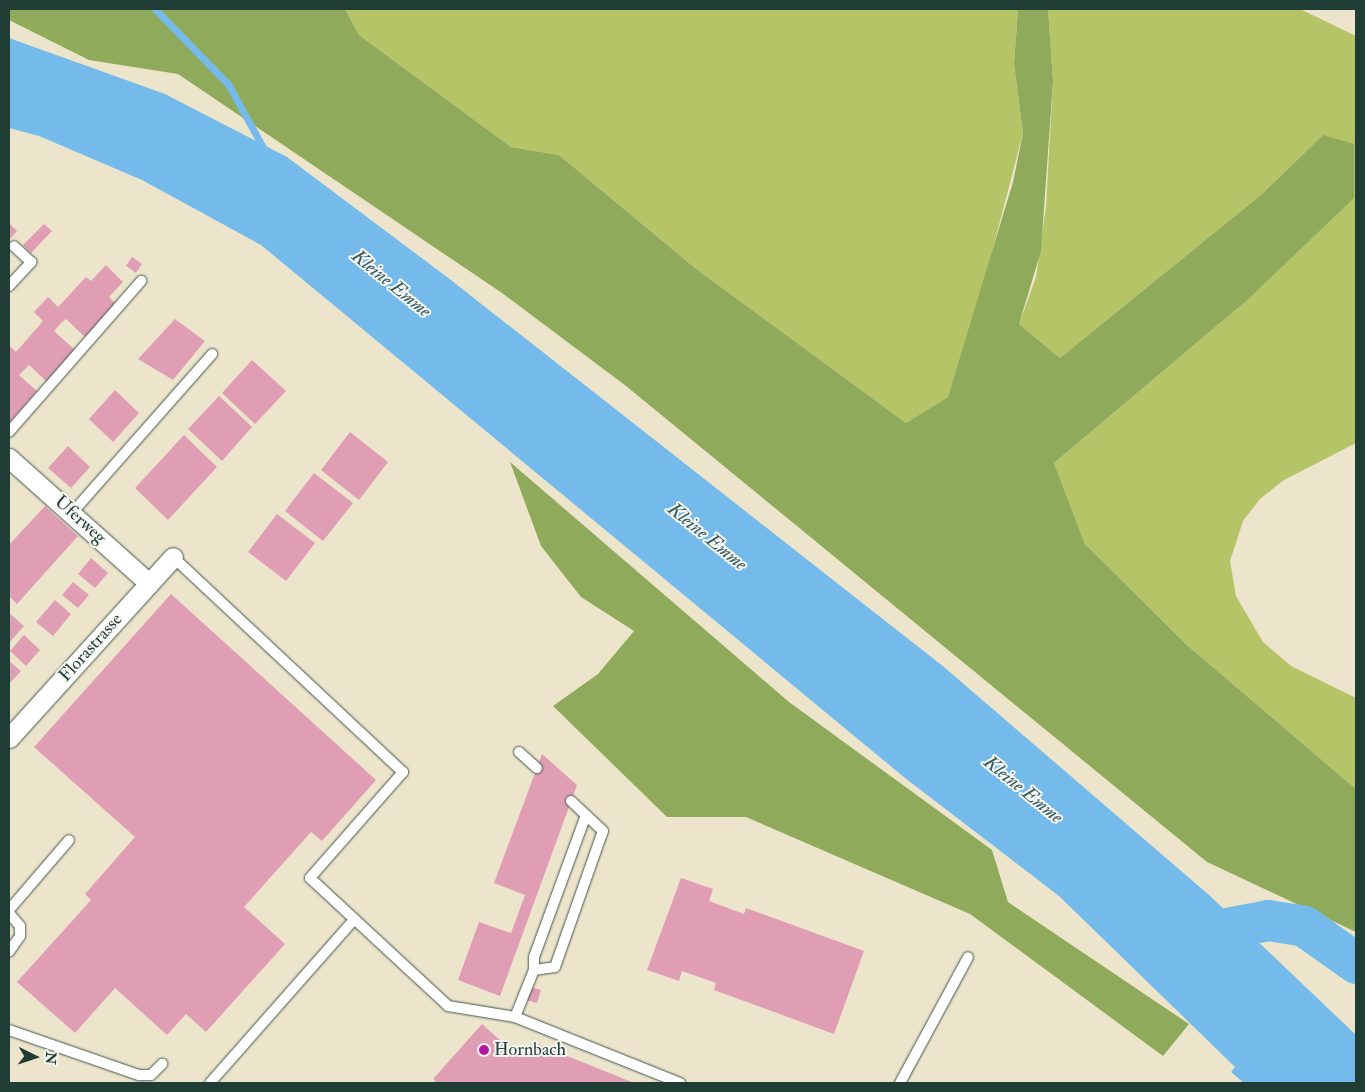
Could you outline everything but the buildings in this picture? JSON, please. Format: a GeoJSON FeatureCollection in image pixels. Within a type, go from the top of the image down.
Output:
{"type":"FeatureCollection","features":[{"type":"Feature","properties":{"kind":"street","name":"Uferweg"},"geometry":{"type":"LineString","coordinates":[[9,460],[72,513],[149,583]]}},
{"type":"Feature","properties":{"kind":"street","name":"Florastrasse"},"geometry":{"type":"LineString","coordinates":[[9,738],[173,557]]}},
{"type":"Feature","properties":{"kind":"lane"},"geometry":{"type":"LineString","coordinates":[[9,286],[31,262],[14,246]]}},
{"type":"Feature","properties":{"kind":"lane"},"geometry":{"type":"LineString","coordinates":[[9,432],[141,281]]}},
{"type":"Feature","properties":{"kind":"lane"},"geometry":{"type":"LineString","coordinates":[[72,513],[212,354]]}},
{"type":"Feature","properties":{"kind":"lane"},"geometry":{"type":"LineString","coordinates":[[173,557],[400,766],[403,772],[310,878],[353,921],[448,1006],[515,1017],[680,1083]]}},
{"type":"Feature","properties":{"kind":"lane"},"geometry":{"type":"LineString","coordinates":[[519,752],[536,768]]}},
{"type":"Feature","properties":{"kind":"lane"},"geometry":{"type":"LineString","coordinates":[[534,970],[555,966],[603,831],[571,801]]}},
{"type":"Feature","properties":{"kind":"lane"},"geometry":{"type":"LineString","coordinates":[[515,1017],[534,970],[534,956],[586,815]]}},
{"type":"Feature","properties":{"kind":"lane"},"geometry":{"type":"LineString","coordinates":[[9,952],[20,936],[20,926],[9,912],[69,840]]}},
{"type":"Feature","properties":{"kind":"lane"},"geometry":{"type":"LineString","coordinates":[[210,1083],[353,921]]}},
{"type":"Feature","properties":{"kind":"lane"},"geometry":{"type":"LineString","coordinates":[[900,1083],[968,957]]}},
{"type":"Feature","properties":{"kind":"lane"},"geometry":{"type":"LineString","coordinates":[[9,1030],[139,1075],[151,1075],[162,1064]]}},
{"type":"Feature","properties":{"kind":"green space"},"geometry":{"type":"Polygon","coordinates":[[[9,9],[345,9],[359,35],[511,147],[559,155],[695,268],[906,423],[948,397],[1013,182],[1023,133],[1014,64],[1018,9],[1048,9],[1053,81],[1041,251],[1019,324],[1060,358],[1262,194],[1323,135],[1354,144],[1354,198],[1245,302],[1054,463],[1085,544],[1188,646],[1356,789],[1356,932],[1207,862],[626,386],[502,293],[178,74],[89,60],[9,20],[9,9]]]}},
{"type":"Feature","properties":{"kind":"green space"},"geometry":{"type":"Polygon","coordinates":[[[345,9],[1018,9],[1014,64],[1023,133],[980,298],[948,397],[906,423],[695,268],[559,155],[511,147],[359,35],[345,9]]]}},
{"type":"Feature","properties":{"kind":"green space"},"geometry":{"type":"Polygon","coordinates":[[[1048,9],[1300,9],[1356,36],[1356,443],[1284,480],[1260,499],[1243,521],[1230,561],[1236,596],[1263,642],[1291,666],[1356,698],[1356,789],[1188,646],[1085,544],[1054,463],[1245,302],[1323,135],[1262,194],[1060,358],[1019,324],[1036,277],[1046,207],[1053,81],[1048,9]]]}},
{"type":"Feature","properties":{"kind":"green space"},"geometry":{"type":"Polygon","coordinates":[[[510,462],[789,702],[992,850],[1008,902],[1189,1024],[1163,1056],[970,914],[746,817],[667,817],[553,706],[598,674],[634,631],[581,597],[541,546],[510,462]]]}},
{"type":"Feature","properties":{"kind":"water","name":"Kleine Emme"},"geometry":{"type":"Polygon","coordinates":[[[9,38],[165,94],[287,157],[447,277],[944,667],[1209,895],[1356,1035],[1356,1083],[1244,1083],[1231,1072],[1235,1067],[1059,896],[905,778],[261,245],[142,180],[39,136],[9,128],[9,38]]]}},
{"type":"Feature","properties":{"kind":"waterway"},"geometry":{"type":"LineString","coordinates":[[155,9],[228,84],[265,151]]}},
{"type":"Feature","properties":{"kind":"waterway"},"geometry":{"type":"LineString","coordinates":[[1190,935],[1268,920],[1304,926],[1356,963]]}},
{"type":"Feature","properties":{"kind":"place","name":"Hornbach"},"geometry":{"type":"Point","coordinates":[484,1050]}}]}
